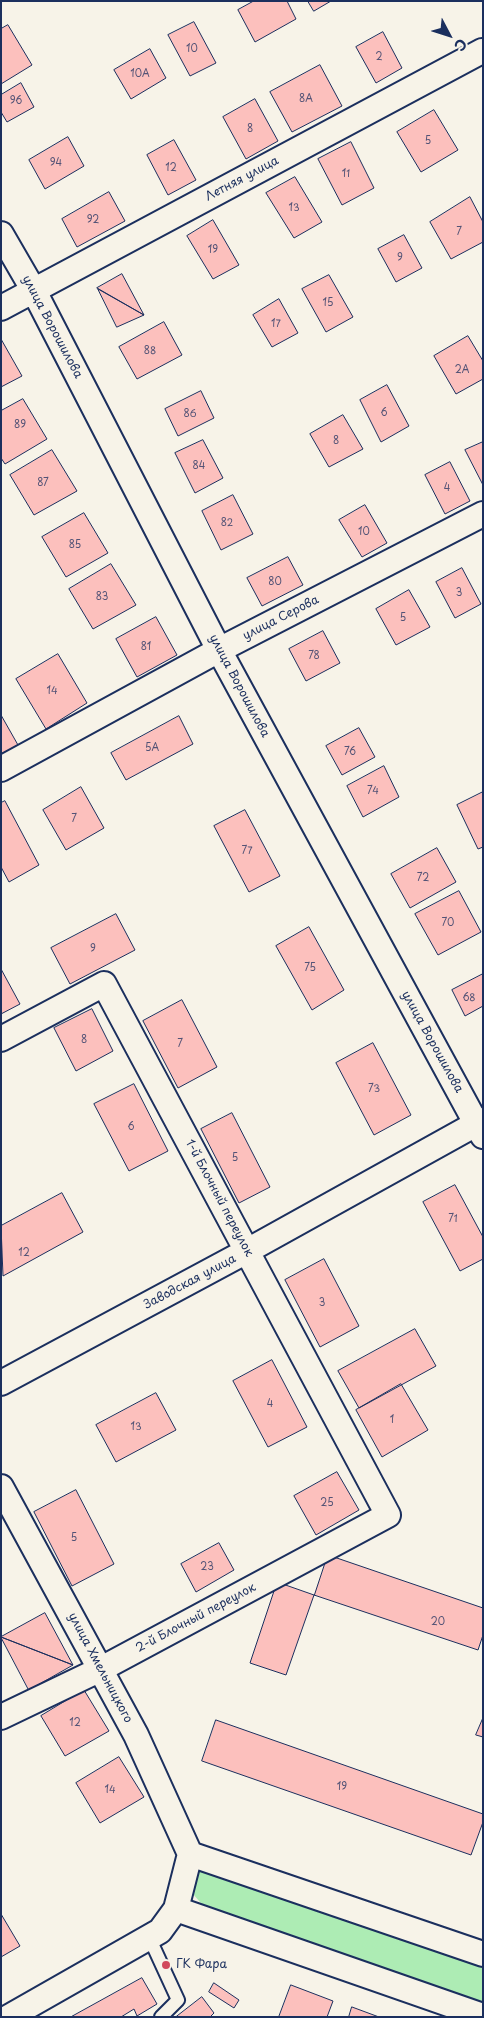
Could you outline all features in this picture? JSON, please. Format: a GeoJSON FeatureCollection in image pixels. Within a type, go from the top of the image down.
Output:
{"type":"FeatureCollection","features":[{"type":"Feature","properties":{"kind":"street","name":"Летняя улица"},"geometry":{"type":"LineString","coordinates":[[1,308],[482,50]]}},
{"type":"Feature","properties":{"kind":"street","name":"улица Ворошилова"},"geometry":{"type":"LineString","coordinates":[[1,234],[34,291],[219,650],[481,1126]]}},
{"type":"Feature","properties":{"kind":"street","name":"улица Серова"},"geometry":{"type":"LineString","coordinates":[[1,769],[219,650],[483,514]]}},
{"type":"Feature","properties":{"kind":"street","name":"1-й Блочный переулок"},"geometry":{"type":"LineString","coordinates":[[1,1039],[104,984],[388,1515]]}},
{"type":"Feature","properties":{"kind":"street","name":"Заводская улица"},"geometry":{"type":"LineString","coordinates":[[1,1383],[481,1126]]}},
{"type":"Feature","properties":{"kind":"street","name":"улица Хмельницкого"},"geometry":{"type":"LineString","coordinates":[[1,1487],[136,1735],[190,1854]]}},
{"type":"Feature","properties":{"kind":"street","name":"2-й Блочный переулок"},"geometry":{"type":"LineString","coordinates":[[1,1717],[101,1669],[388,1515]]}},
{"type":"Feature","properties":{"kind":"street"},"geometry":{"type":"LineString","coordinates":[[9,2017],[154,1934],[176,1908],[190,1854],[483,1954]]}},
{"type":"Feature","properties":{"kind":"street"},"geometry":{"type":"LineString","coordinates":[[176,1908],[483,2016]]}},
{"type":"Feature","properties":{"kind":"lane"},"geometry":{"type":"LineString","coordinates":[[154,1934],[178,2000],[161,2017]]}},
{"type":"Feature","properties":{"kind":"green space"},"geometry":{"type":"Polygon","coordinates":[[[202,1869],[483,1966],[483,2005],[206,1909],[186,1886],[202,1869]]]}},
{"type":"Feature","properties":{"kind":"building"},"geometry":{"type":"Polygon","coordinates":[[[254,1],[287,1],[296,19],[255,42],[238,10],[254,1]]]}},
{"type":"Feature","properties":{"kind":"building"},"geometry":{"type":"Polygon","coordinates":[[[308,1],[331,1],[314,11],[308,1]]]}},
{"type":"Feature","properties":{"kind":"building"},"geometry":{"type":"Polygon","coordinates":[[[194,22],[216,63],[190,76],[168,35],[194,22]]]}},
{"type":"Feature","properties":{"kind":"building"},"geometry":{"type":"Polygon","coordinates":[[[8,25],[32,65],[1,84],[1,29],[8,25]]]}},
{"type":"Feature","properties":{"kind":"building"},"geometry":{"type":"Polygon","coordinates":[[[383,32],[402,68],[376,83],[356,47],[383,32]]]}},
{"type":"Feature","properties":{"kind":"building"},"geometry":{"type":"Polygon","coordinates":[[[150,49],[166,78],[131,99],[114,70],[150,49]]]}},
{"type":"Feature","properties":{"kind":"building"},"geometry":{"type":"Polygon","coordinates":[[[320,65],[342,106],[292,132],[270,92],[320,65]]]}},
{"type":"Feature","properties":{"kind":"building"},"geometry":{"type":"Polygon","coordinates":[[[21,83],[34,107],[7,122],[1,112],[1,95],[21,83]]]}},
{"type":"Feature","properties":{"kind":"building"},"geometry":{"type":"Polygon","coordinates":[[[255,99],[278,141],[246,159],[223,117],[255,99]]]}},
{"type":"Feature","properties":{"kind":"building"},"geometry":{"type":"Polygon","coordinates":[[[434,110],[458,150],[421,172],[397,132],[434,110]]]}},
{"type":"Feature","properties":{"kind":"building"},"geometry":{"type":"Polygon","coordinates":[[[68,137],[84,166],[45,189],[29,160],[68,137]]]}},
{"type":"Feature","properties":{"kind":"building"},"geometry":{"type":"Polygon","coordinates":[[[174,140],[196,180],[168,195],[147,155],[174,140]]]}},
{"type":"Feature","properties":{"kind":"building"},"geometry":{"type":"Polygon","coordinates":[[[351,142],[374,188],[342,205],[318,159],[351,142]]]}},
{"type":"Feature","properties":{"kind":"building"},"geometry":{"type":"Polygon","coordinates":[[[295,177],[322,222],[294,238],[266,193],[295,177]]]}},
{"type":"Feature","properties":{"kind":"building"},"geometry":{"type":"Polygon","coordinates":[[[109,192],[125,221],[77,247],[62,219],[109,192]]]}},
{"type":"Feature","properties":{"kind":"building"},"geometry":{"type":"Polygon","coordinates":[[[470,197],[483,222],[483,242],[451,259],[430,222],[470,197]]]}},
{"type":"Feature","properties":{"kind":"building"},"geometry":{"type":"Polygon","coordinates":[[[213,220],[239,265],[213,279],[187,236],[213,220]]]}},
{"type":"Feature","properties":{"kind":"building"},"geometry":{"type":"Polygon","coordinates":[[[404,235],[422,268],[396,282],[378,249],[404,235]]]}},
{"type":"Feature","properties":{"kind":"building"},"geometry":{"type":"Polygon","coordinates":[[[122,274],[144,315],[97,288],[122,274]]]}},
{"type":"Feature","properties":{"kind":"building"},"geometry":{"type":"Polygon","coordinates":[[[329,275],[353,317],[326,332],[302,289],[329,275]]]}},
{"type":"Feature","properties":{"kind":"building"},"geometry":{"type":"Polygon","coordinates":[[[98,289],[144,315],[117,327],[98,289]]]}},
{"type":"Feature","properties":{"kind":"building"},"geometry":{"type":"Polygon","coordinates":[[[279,299],[298,333],[272,347],[253,315],[279,299]]]}},
{"type":"Feature","properties":{"kind":"building"},"geometry":{"type":"Polygon","coordinates":[[[164,322],[182,355],[137,379],[119,347],[164,322]]]}},
{"type":"Feature","properties":{"kind":"building"},"geometry":{"type":"Polygon","coordinates":[[[468,336],[483,361],[483,379],[456,394],[434,356],[468,336]]]}},
{"type":"Feature","properties":{"kind":"building"},"geometry":{"type":"Polygon","coordinates":[[[1,339],[22,376],[1,387],[1,339]]]}},
{"type":"Feature","properties":{"kind":"building"},"geometry":{"type":"Polygon","coordinates":[[[387,385],[409,426],[381,442],[360,400],[387,385]]]}},
{"type":"Feature","properties":{"kind":"building"},"geometry":{"type":"Polygon","coordinates":[[[201,391],[214,418],[178,436],[165,409],[201,391]]]}},
{"type":"Feature","properties":{"kind":"building"},"geometry":{"type":"Polygon","coordinates":[[[23,399],[47,439],[5,464],[1,458],[1,411],[23,399]]]}},
{"type":"Feature","properties":{"kind":"building"},"geometry":{"type":"Polygon","coordinates":[[[343,415],[363,449],[329,467],[310,434],[343,415]]]}},
{"type":"Feature","properties":{"kind":"building"},"geometry":{"type":"Polygon","coordinates":[[[203,440],[223,478],[195,493],[175,453],[203,440]]]}},
{"type":"Feature","properties":{"kind":"building"},"geometry":{"type":"Polygon","coordinates":[[[483,442],[483,485],[465,450],[483,442]]]}},
{"type":"Feature","properties":{"kind":"building"},"geometry":{"type":"Polygon","coordinates":[[[52,450],[77,491],[34,515],[10,475],[52,450]]]}},
{"type":"Feature","properties":{"kind":"building"},"geometry":{"type":"Polygon","coordinates":[[[450,462],[470,501],[445,514],[425,475],[450,462]]]}},
{"type":"Feature","properties":{"kind":"building"},"geometry":{"type":"Polygon","coordinates":[[[233,495],[253,534],[221,550],[202,511],[233,495]]]}},
{"type":"Feature","properties":{"kind":"building"},"geometry":{"type":"Polygon","coordinates":[[[365,505],[387,543],[362,557],[339,520],[365,505]]]}},
{"type":"Feature","properties":{"kind":"building"},"geometry":{"type":"Polygon","coordinates":[[[84,513],[108,553],[66,577],[42,537],[84,513]]]}},
{"type":"Feature","properties":{"kind":"building"},"geometry":{"type":"Polygon","coordinates":[[[288,557],[303,585],[262,606],[247,578],[288,557]]]}},
{"type":"Feature","properties":{"kind":"building"},"geometry":{"type":"Polygon","coordinates":[[[111,564],[136,605],[93,629],[69,589],[111,564]]]}},
{"type":"Feature","properties":{"kind":"building"},"geometry":{"type":"Polygon","coordinates":[[[462,568],[481,604],[455,618],[436,582],[462,568]]]}},
{"type":"Feature","properties":{"kind":"building"},"geometry":{"type":"Polygon","coordinates":[[[409,590],[430,627],[396,645],[376,609],[409,590]]]}},
{"type":"Feature","properties":{"kind":"building"},"geometry":{"type":"Polygon","coordinates":[[[156,617],[177,655],[137,677],[116,639],[156,617]]]}},
{"type":"Feature","properties":{"kind":"building"},"geometry":{"type":"Polygon","coordinates":[[[323,631],[340,663],[306,681],[289,649],[323,631]]]}},
{"type":"Feature","properties":{"kind":"building"},"geometry":{"type":"Polygon","coordinates":[[[58,654],[87,703],[46,729],[16,679],[58,654]]]}},
{"type":"Feature","properties":{"kind":"building"},"geometry":{"type":"Polygon","coordinates":[[[1,715],[18,745],[1,754],[1,715]]]}},
{"type":"Feature","properties":{"kind":"building"},"geometry":{"type":"Polygon","coordinates":[[[179,716],[193,744],[126,780],[111,753],[179,716]]]}},
{"type":"Feature","properties":{"kind":"building"},"geometry":{"type":"Polygon","coordinates":[[[359,728],[375,757],[342,775],[326,746],[359,728]]]}},
{"type":"Feature","properties":{"kind":"building"},"geometry":{"type":"Polygon","coordinates":[[[384,766],[399,797],[363,817],[347,786],[384,766]]]}},
{"type":"Feature","properties":{"kind":"building"},"geometry":{"type":"Polygon","coordinates":[[[81,787],[104,828],[66,850],[43,810],[81,787]]]}},
{"type":"Feature","properties":{"kind":"building"},"geometry":{"type":"Polygon","coordinates":[[[483,792],[483,847],[478,849],[457,805],[483,792]]]}},
{"type":"Feature","properties":{"kind":"building"},"geometry":{"type":"Polygon","coordinates":[[[5,801],[39,865],[9,882],[1,867],[1,803],[5,801]]]}},
{"type":"Feature","properties":{"kind":"building"},"geometry":{"type":"Polygon","coordinates":[[[245,810],[280,876],[249,892],[214,826],[245,810]]]}},
{"type":"Feature","properties":{"kind":"building"},"geometry":{"type":"Polygon","coordinates":[[[437,848],[456,882],[410,908],[391,874],[437,848]]]}},
{"type":"Feature","properties":{"kind":"building"},"geometry":{"type":"Polygon","coordinates":[[[459,891],[481,932],[438,955],[415,914],[459,891]]]}},
{"type":"Feature","properties":{"kind":"building"},"geometry":{"type":"Polygon","coordinates":[[[116,914],[135,950],[70,984],[51,948],[116,914]]]}},
{"type":"Feature","properties":{"kind":"building"},"geometry":{"type":"Polygon","coordinates":[[[309,927],[344,990],[312,1010],[276,946],[309,927]]]}},
{"type":"Feature","properties":{"kind":"building"},"geometry":{"type":"Polygon","coordinates":[[[1,969],[20,1004],[1,1014],[1,969]]]}},
{"type":"Feature","properties":{"kind":"building"},"geometry":{"type":"Polygon","coordinates":[[[483,974],[483,1006],[465,1016],[452,990],[483,974]]]}},
{"type":"Feature","properties":{"kind":"building"},"geometry":{"type":"Polygon","coordinates":[[[182,1000],[217,1067],[178,1088],[143,1021],[182,1000]]]}},
{"type":"Feature","properties":{"kind":"building"},"geometry":{"type":"Polygon","coordinates":[[[92,1009],[113,1051],[76,1071],[54,1028],[92,1009]]]}},
{"type":"Feature","properties":{"kind":"building"},"geometry":{"type":"Polygon","coordinates":[[[373,1043],[411,1115],[374,1135],[336,1063],[373,1043]]]}},
{"type":"Feature","properties":{"kind":"building"},"geometry":{"type":"Polygon","coordinates":[[[134,1084],[168,1151],[129,1171],[94,1104],[134,1084]]]}},
{"type":"Feature","properties":{"kind":"building"},"geometry":{"type":"Polygon","coordinates":[[[232,1113],[270,1187],[239,1203],[201,1129],[232,1113]]]}},
{"type":"Feature","properties":{"kind":"building"},"geometry":{"type":"Polygon","coordinates":[[[455,1185],[483,1237],[483,1259],[460,1271],[423,1202],[455,1185]]]}},
{"type":"Feature","properties":{"kind":"building"},"geometry":{"type":"Polygon","coordinates":[[[62,1193],[83,1232],[3,1276],[1,1226],[62,1193]]]}},
{"type":"Feature","properties":{"kind":"building"},"geometry":{"type":"Polygon","coordinates":[[[324,1259],[359,1326],[320,1347],[285,1280],[324,1259]]]}},
{"type":"Feature","properties":{"kind":"building"},"geometry":{"type":"Polygon","coordinates":[[[415,1329],[436,1366],[359,1408],[338,1371],[415,1329]]]}},
{"type":"Feature","properties":{"kind":"building"},"geometry":{"type":"Polygon","coordinates":[[[272,1360],[307,1427],[268,1447],[233,1381],[272,1360]]]}},
{"type":"Feature","properties":{"kind":"building"},"geometry":{"type":"Polygon","coordinates":[[[401,1384],[428,1430],[382,1457],[356,1410],[401,1384]]]}},
{"type":"Feature","properties":{"kind":"building"},"geometry":{"type":"Polygon","coordinates":[[[156,1393],[176,1430],[116,1462],[96,1425],[156,1393]]]}},
{"type":"Feature","properties":{"kind":"building"},"geometry":{"type":"Polygon","coordinates":[[[337,1472],[359,1510],[316,1535],[294,1496],[337,1472]]]}},
{"type":"Feature","properties":{"kind":"building"},"geometry":{"type":"Polygon","coordinates":[[[76,1490],[114,1564],[72,1586],[34,1512],[76,1490]]]}},
{"type":"Feature","properties":{"kind":"building"},"geometry":{"type":"Polygon","coordinates":[[[219,1543],[234,1570],[196,1592],[181,1564],[219,1543]]]}},
{"type":"Feature","properties":{"kind":"building"},"geometry":{"type":"Polygon","coordinates":[[[328,1555],[483,1608],[483,1635],[478,1650],[314,1595],[328,1555]]]}},
{"type":"Feature","properties":{"kind":"building"},"geometry":{"type":"Polygon","coordinates":[[[277,1582],[314,1595],[286,1675],[250,1663],[277,1582]]]}},
{"type":"Feature","properties":{"kind":"building"},"geometry":{"type":"Polygon","coordinates":[[[45,1613],[73,1665],[1,1637],[45,1613]]]}},
{"type":"Feature","properties":{"kind":"building"},"geometry":{"type":"Polygon","coordinates":[[[1,1637],[73,1665],[29,1690],[1,1637]]]}},
{"type":"Feature","properties":{"kind":"building"},"geometry":{"type":"Polygon","coordinates":[[[84,1690],[109,1731],[65,1756],[41,1716],[84,1690]]]}},
{"type":"Feature","properties":{"kind":"building"},"geometry":{"type":"Polygon","coordinates":[[[483,1718],[483,1737],[476,1735],[483,1718]]]}},
{"type":"Feature","properties":{"kind":"building"},"geometry":{"type":"Polygon","coordinates":[[[216,1720],[483,1814],[483,1822],[471,1855],[202,1761],[216,1720]]]}},
{"type":"Feature","properties":{"kind":"building"},"geometry":{"type":"Polygon","coordinates":[[[119,1757],[144,1797],[100,1823],[76,1783],[119,1757]]]}},
{"type":"Feature","properties":{"kind":"building"},"geometry":{"type":"Polygon","coordinates":[[[1,1914],[20,1946],[1,1957],[1,1914]]]}},
{"type":"Feature","properties":{"kind":"building"},"geometry":{"type":"Polygon","coordinates":[[[142,1978],[157,2004],[137,2016],[134,2009],[121,2017],[71,2017],[142,1978]]]}},
{"type":"Feature","properties":{"kind":"building"},"geometry":{"type":"Polygon","coordinates":[[[214,1983],[239,2000],[234,2008],[209,1992],[214,1983]]]}},
{"type":"Feature","properties":{"kind":"building"},"geometry":{"type":"Polygon","coordinates":[[[291,1985],[333,2001],[327,2017],[279,2017],[291,1985]]]}},
{"type":"Feature","properties":{"kind":"building"},"geometry":{"type":"Polygon","coordinates":[[[202,1997],[214,2013],[210,2017],[176,2017],[202,1997]]]}},
{"type":"Feature","properties":{"kind":"building"},"geometry":{"type":"Polygon","coordinates":[[[352,2007],[379,2017],[349,2017],[352,2007]]]}},
{"type":"Feature","properties":{"kind":"place","name":"ГК Фара"},"geometry":{"type":"Point","coordinates":[166,1965]}}]}
